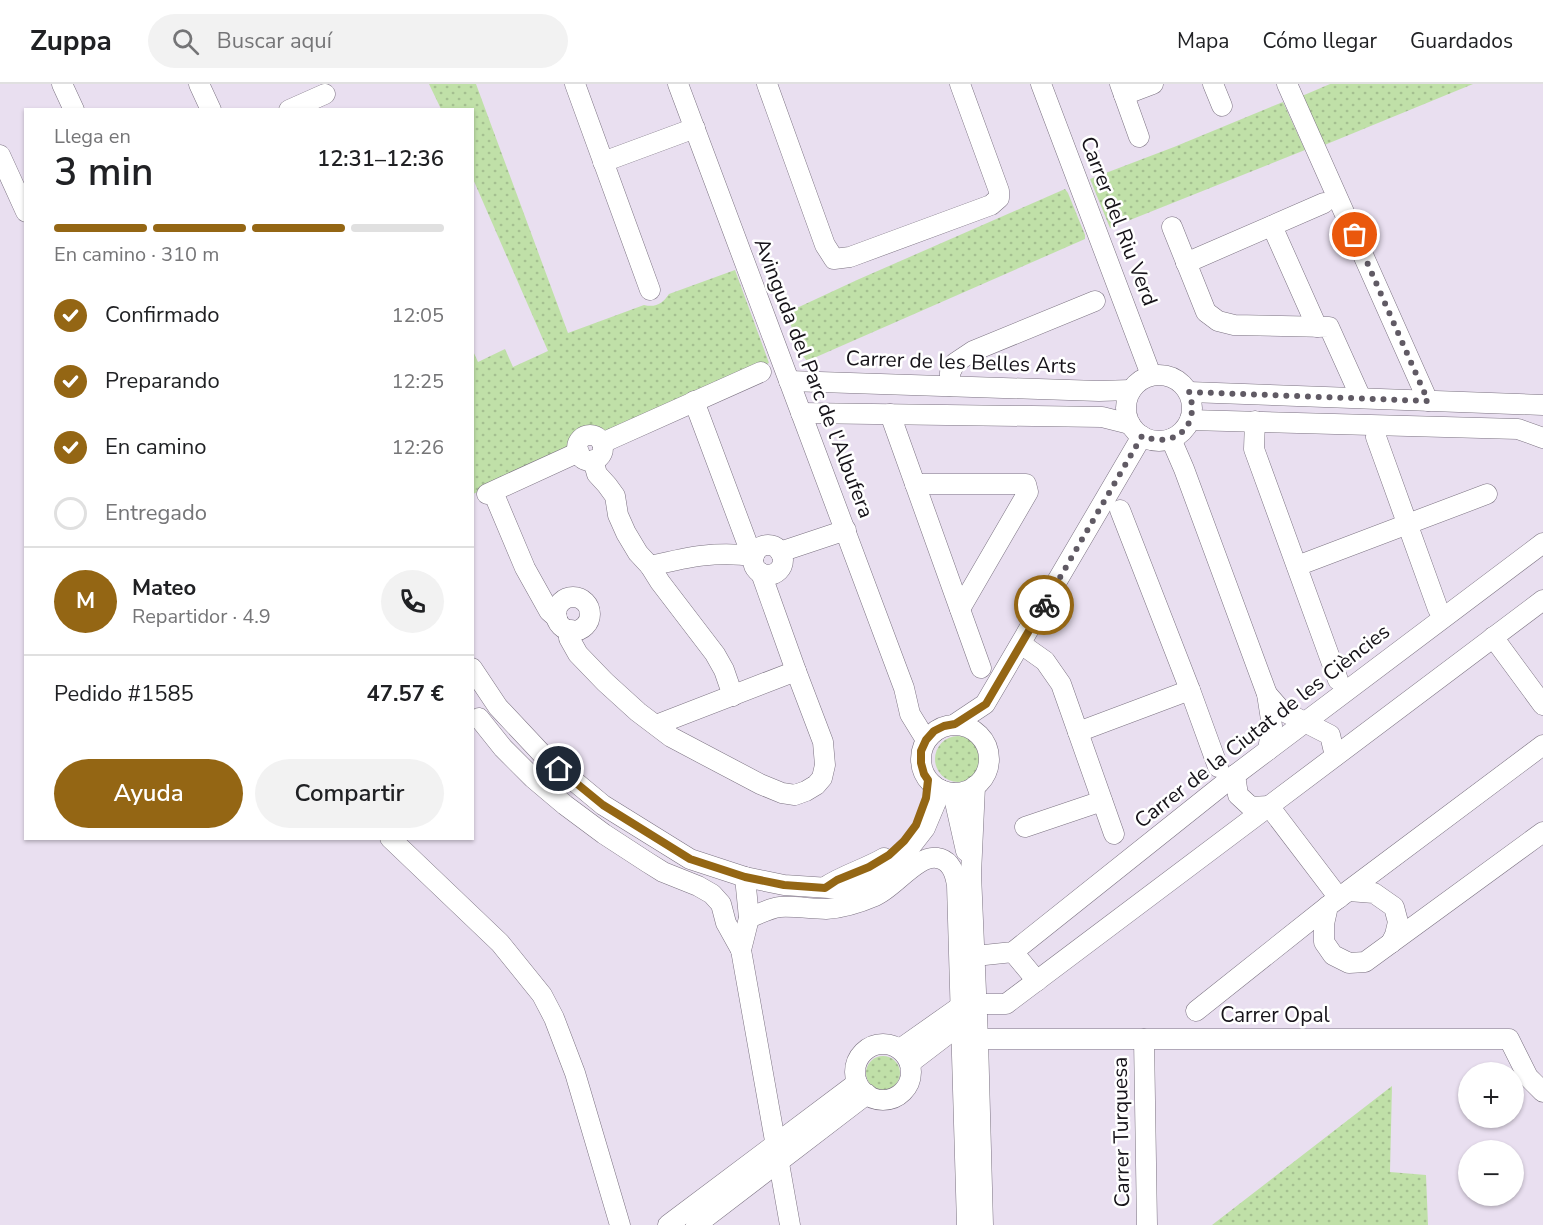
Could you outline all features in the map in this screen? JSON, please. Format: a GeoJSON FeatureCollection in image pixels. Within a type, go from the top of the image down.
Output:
{"type":"FeatureCollection","features":[{"type":"Feature","properties":{"kind":"street"},"geometry":{"type":"LineString","coordinates":[[62,84],[73,108]]}},
{"type":"Feature","properties":{"kind":"street"},"geometry":{"type":"LineString","coordinates":[[199,84],[210,108]]}},
{"type":"Feature","properties":{"kind":"street"},"geometry":{"type":"LineString","coordinates":[[575,84],[650,290]]}},
{"type":"Feature","properties":{"kind":"street","name":"Avinguda del Parc de l'Albufera"},"geometry":{"type":"LineString","coordinates":[[678,84],[846,530],[904,688],[910,714],[926,740]]}},
{"type":"Feature","properties":{"kind":"street"},"geometry":{"type":"LineString","coordinates":[[767,84],[825,245],[834,259],[850,257],[991,205],[999,198],[999,191],[960,84]]}},
{"type":"Feature","properties":{"kind":"street","name":"Carrer del Riu Verd"},"geometry":{"type":"LineString","coordinates":[[1041,84],[1151,375]]}},
{"type":"Feature","properties":{"kind":"street"},"geometry":{"type":"LineString","coordinates":[[1139,137],[1122,89],[1153,84]]}},
{"type":"Feature","properties":{"kind":"street"},"geometry":{"type":"LineString","coordinates":[[1213,84],[1222,106]]}},
{"type":"Feature","properties":{"kind":"street"},"geometry":{"type":"LineString","coordinates":[[1287,84],[1428,401]]}},
{"type":"Feature","properties":{"kind":"street"},"geometry":{"type":"LineString","coordinates":[[294,108],[326,96]]}},
{"type":"Feature","properties":{"kind":"street"},"geometry":{"type":"LineString","coordinates":[[603,162],[695,129]]}},
{"type":"Feature","properties":{"kind":"street"},"geometry":{"type":"LineString","coordinates":[[0,155],[24,208]]}},
{"type":"Feature","properties":{"kind":"street"},"geometry":{"type":"LineString","coordinates":[[1186,263],[1324,203]]}},
{"type":"Feature","properties":{"kind":"street"},"geometry":{"type":"LineString","coordinates":[[1272,226],[1317,327]]}},
{"type":"Feature","properties":{"kind":"street"},"geometry":{"type":"LineString","coordinates":[[1172,227],[1206,312],[1218,321],[1234,325],[1329,327],[1361,398]]}},
{"type":"Feature","properties":{"kind":"street"},"geometry":{"type":"LineString","coordinates":[[950,386],[950,373],[955,363],[973,351],[1095,302]]}},
{"type":"Feature","properties":{"kind":"street"},"geometry":{"type":"LineString","coordinates":[[757,560],[823,742],[825,765],[822,778],[816,785],[795,795],[782,793],[760,784],[671,736],[613,690],[578,654],[564,624],[556,611],[559,604],[571,597],[584,600],[588,604],[590,619],[580,630],[564,624],[549,610],[490,493],[591,452],[694,401],[761,372]]}},
{"type":"Feature","properties":{"kind":"street"},"geometry":{"type":"LineString","coordinates":[[801,413],[1102,417],[1136,430],[1151,440],[1161,441],[1179,435],[1190,420],[1193,410],[1192,401],[1182,383],[1162,374],[1151,375],[1136,383],[1127,398],[1126,407],[1127,416],[1136,430]]}},
{"type":"Feature","properties":{"kind":"street","name":"Carrer de les Belles Arts"},"geometry":{"type":"LineString","coordinates":[[789,381],[1099,391],[1131,390]]}},
{"type":"Feature","properties":{"kind":"street"},"geometry":{"type":"LineString","coordinates":[[1189,392],[1543,405]]}},
{"type":"Feature","properties":{"kind":"street"},"geometry":{"type":"LineString","coordinates":[[694,401],[749,548],[757,560],[772,574],[780,568],[783,558],[780,552],[846,530]]}},
{"type":"Feature","properties":{"kind":"street"},"geometry":{"type":"LineString","coordinates":[[890,414],[981,668]]}},
{"type":"Feature","properties":{"kind":"street"},"geometry":{"type":"LineString","coordinates":[[1190,420],[1518,429],[1543,438]]}},
{"type":"Feature","properties":{"kind":"street"},"geometry":{"type":"LineString","coordinates":[[1255,422],[1254,449],[1338,680]]}},
{"type":"Feature","properties":{"kind":"street"},"geometry":{"type":"LineString","coordinates":[[985,743],[986,704],[1021,644],[1136,430]]}},
{"type":"Feature","properties":{"kind":"street"},"geometry":{"type":"LineString","coordinates":[[1376,437],[1438,609]]}},
{"type":"Feature","properties":{"kind":"street"},"geometry":{"type":"LineString","coordinates":[[1171,439],[1267,694],[1272,726],[1268,750]]}},
{"type":"Feature","properties":{"kind":"street"},"geometry":{"type":"LineString","coordinates":[[591,452],[597,474],[615,496],[618,515],[626,533],[715,654],[724,670],[733,696]]}},
{"type":"Feature","properties":{"kind":"street"},"geometry":{"type":"LineString","coordinates":[[915,484],[1026,484],[1028,492],[960,609]]}},
{"type":"Feature","properties":{"kind":"street"},"geometry":{"type":"LineString","coordinates":[[1297,566],[1487,494]]}},
{"type":"Feature","properties":{"kind":"street"},"geometry":{"type":"LineString","coordinates":[[1120,510],[1190,690],[1226,771],[1239,795],[1251,807],[1269,806]]}},
{"type":"Feature","properties":{"kind":"street","name":"Carrer de la Ciutat de les Ciències"},"geometry":{"type":"LineString","coordinates":[[1013,951],[1226,771],[1268,750],[1543,543]]}},
{"type":"Feature","properties":{"kind":"street"},"geometry":{"type":"LineString","coordinates":[[650,566],[708,554],[736,554],[757,560]]}},
{"type":"Feature","properties":{"kind":"street"},"geometry":{"type":"LineString","coordinates":[[530,576],[567,598]]}},
{"type":"Feature","properties":{"kind":"street"},"geometry":{"type":"LineString","coordinates":[[905,1056],[966,1011],[1006,1004],[1543,600]]}},
{"type":"Feature","properties":{"kind":"street"},"geometry":{"type":"LineString","coordinates":[[1493,637],[1543,705]]}},
{"type":"Feature","properties":{"kind":"street"},"geometry":{"type":"LineString","coordinates":[[1021,644],[1045,661],[1061,684],[1114,834]]}},
{"type":"Feature","properties":{"kind":"street"},"geometry":{"type":"LineString","coordinates":[[474,671],[498,707],[544,756],[603,805],[690,859],[745,877],[784,885],[858,888],[892,867],[926,828],[941,787]]}},
{"type":"Feature","properties":{"kind":"street"},"geometry":{"type":"LineString","coordinates":[[656,725],[796,671]]}},
{"type":"Feature","properties":{"kind":"street","name":"Avinguda del Parc de l'Albufera"},"geometry":{"type":"LineString","coordinates":[[904,688],[921,711],[949,725]]}},
{"type":"Feature","properties":{"kind":"street"},"geometry":{"type":"LineString","coordinates":[[1078,732],[1190,690]]}},
{"type":"Feature","properties":{"kind":"street"},"geometry":{"type":"LineString","coordinates":[[1267,694],[1281,710],[1330,735],[1335,756]]}},
{"type":"Feature","properties":{"kind":"street"},"geometry":{"type":"LineString","coordinates":[[949,725],[967,727],[977,733],[985,743],[989,754],[984,777],[965,792],[941,787],[924,774],[921,751],[926,740],[934,731],[986,704]]}},
{"type":"Feature","properties":{"kind":"street"},"geometry":{"type":"LineString","coordinates":[[479,718],[503,748],[565,805],[647,862],[663,872],[698,886],[712,894],[721,904],[726,923],[741,950],[790,1225]]}},
{"type":"Feature","properties":{"kind":"street"},"geometry":{"type":"LineString","coordinates":[[1196,1011],[1339,898],[1543,744]]}},
{"type":"Feature","properties":{"kind":"street"},"geometry":{"type":"LineString","coordinates":[[975,786],[971,874],[975,956],[966,1011],[978,1039],[983,1225]]}},
{"type":"Feature","properties":{"kind":"street"},"geometry":{"type":"LineString","coordinates":[[825,888],[889,855],[916,825],[926,798],[941,787]]}},
{"type":"Feature","properties":{"kind":"street"},"geometry":{"type":"LineString","coordinates":[[941,787],[964,841],[971,874]]}},
{"type":"Feature","properties":{"kind":"street"},"geometry":{"type":"LineString","coordinates":[[1025,827],[1102,801]]}},
{"type":"Feature","properties":{"kind":"street"},"geometry":{"type":"LineString","coordinates":[[1269,806],[1339,898]]}},
{"type":"Feature","properties":{"kind":"street"},"geometry":{"type":"LineString","coordinates":[[926,828],[946,831],[964,841]]}},
{"type":"Feature","properties":{"kind":"street"},"geometry":{"type":"LineString","coordinates":[[1339,898],[1324,924],[1324,942],[1333,955],[1349,963],[1365,962],[1543,832]]}},
{"type":"Feature","properties":{"kind":"street"},"geometry":{"type":"LineString","coordinates":[[392,840],[500,943],[543,995],[574,1073],[620,1225]]}},
{"type":"Feature","properties":{"kind":"street"},"geometry":{"type":"LineString","coordinates":[[749,918],[778,907],[830,909],[854,903],[876,896],[926,859],[937,858],[948,863],[954,872],[957,885],[966,1011],[967,1225]]}},
{"type":"Feature","properties":{"kind":"street"},"geometry":{"type":"LineString","coordinates":[[741,950],[749,918],[745,877]]}},
{"type":"Feature","properties":{"kind":"street"},"geometry":{"type":"LineString","coordinates":[[1339,898],[1374,893],[1394,907],[1398,922],[1391,943]]}},
{"type":"Feature","properties":{"kind":"street"},"geometry":{"type":"LineString","coordinates":[[975,956],[1013,951],[1037,981]]}},
{"type":"Feature","properties":{"kind":"street","name":"Carrer Opal"},"geometry":{"type":"LineString","coordinates":[[978,1039],[1509,1039],[1528,1077],[1541,1086]]}},
{"type":"Feature","properties":{"kind":"street","name":"Carrer Turquesa"},"geometry":{"type":"LineString","coordinates":[[1143,1039],[1147,1225]]}},
{"type":"Feature","properties":{"kind":"street"},"geometry":{"type":"LineString","coordinates":[[883,1043],[892,1045],[905,1056],[911,1071],[910,1080],[899,1094],[883,1100],[874,1098],[862,1088],[855,1073],[859,1056],[866,1049],[883,1043]]}},
{"type":"Feature","properties":{"kind":"street"},"geometry":{"type":"LineString","coordinates":[[668,1225],[777,1153],[862,1088]]}},
{"type":"Feature","properties":{"kind":"street"},"geometry":{"type":"LineString","coordinates":[[696,1225],[777,1153]]}},
{"type":"Feature","properties":{"kind":"green space"},"geometry":{"type":"Polygon","coordinates":[[[429,84],[476,84],[568,333],[644,305],[656,305],[669,294],[735,270],[769,363],[612,435],[598,428],[585,428],[572,442],[570,451],[474,494],[474,353],[478,362],[505,349],[513,367],[548,351],[474,181],[474,108],[441,108],[429,84]]]}},
{"type":"Feature","properties":{"kind":"green space"},"geometry":{"type":"Polygon","coordinates":[[[1330,84],[1473,84],[1322,146],[1302,96],[1330,84]]]}},
{"type":"Feature","properties":{"kind":"green space"},"geometry":{"type":"Polygon","coordinates":[[[1283,102],[1305,150],[1110,228],[1090,179],[1283,102]]]}},
{"type":"Feature","properties":{"kind":"green space"},"geometry":{"type":"Polygon","coordinates":[[[1065,189],[1085,239],[807,361],[803,356],[786,313],[1065,189]]]}},
{"type":"Feature","properties":{"kind":"green space"},"geometry":{"type":"Polygon","coordinates":[[[958,736],[974,743],[981,759],[974,775],[958,782],[942,775],[935,759],[942,743],[958,736]]]}},
{"type":"Feature","properties":{"kind":"green space"},"geometry":{"type":"Polygon","coordinates":[[[883,1056],[895,1061],[900,1073],[895,1085],[883,1090],[871,1085],[866,1073],[871,1061],[883,1056]]]}},
{"type":"Feature","properties":{"kind":"green space"},"geometry":{"type":"Polygon","coordinates":[[[1392,1086],[1390,1172],[1426,1175],[1428,1225],[1212,1225],[1392,1086]]]}},
{"type":"Feature","properties":{"kind":"way so far"},"geometry":{"type":"LineString","coordinates":[[1044,605],[1142,436],[1161,441],[1179,435],[1186,428],[1193,410],[1189,392],[1428,401],[1355,235]]}},
{"type":"Feature","properties":{"kind":"route"},"geometry":{"type":"LineString","coordinates":[[559,769],[603,805],[690,859],[745,877],[784,885],[825,888],[837,880],[869,867],[889,855],[904,841],[916,825],[926,798],[928,780],[921,763],[921,751],[926,740],[934,731],[955,724],[986,704],[1044,605]]}}]}
